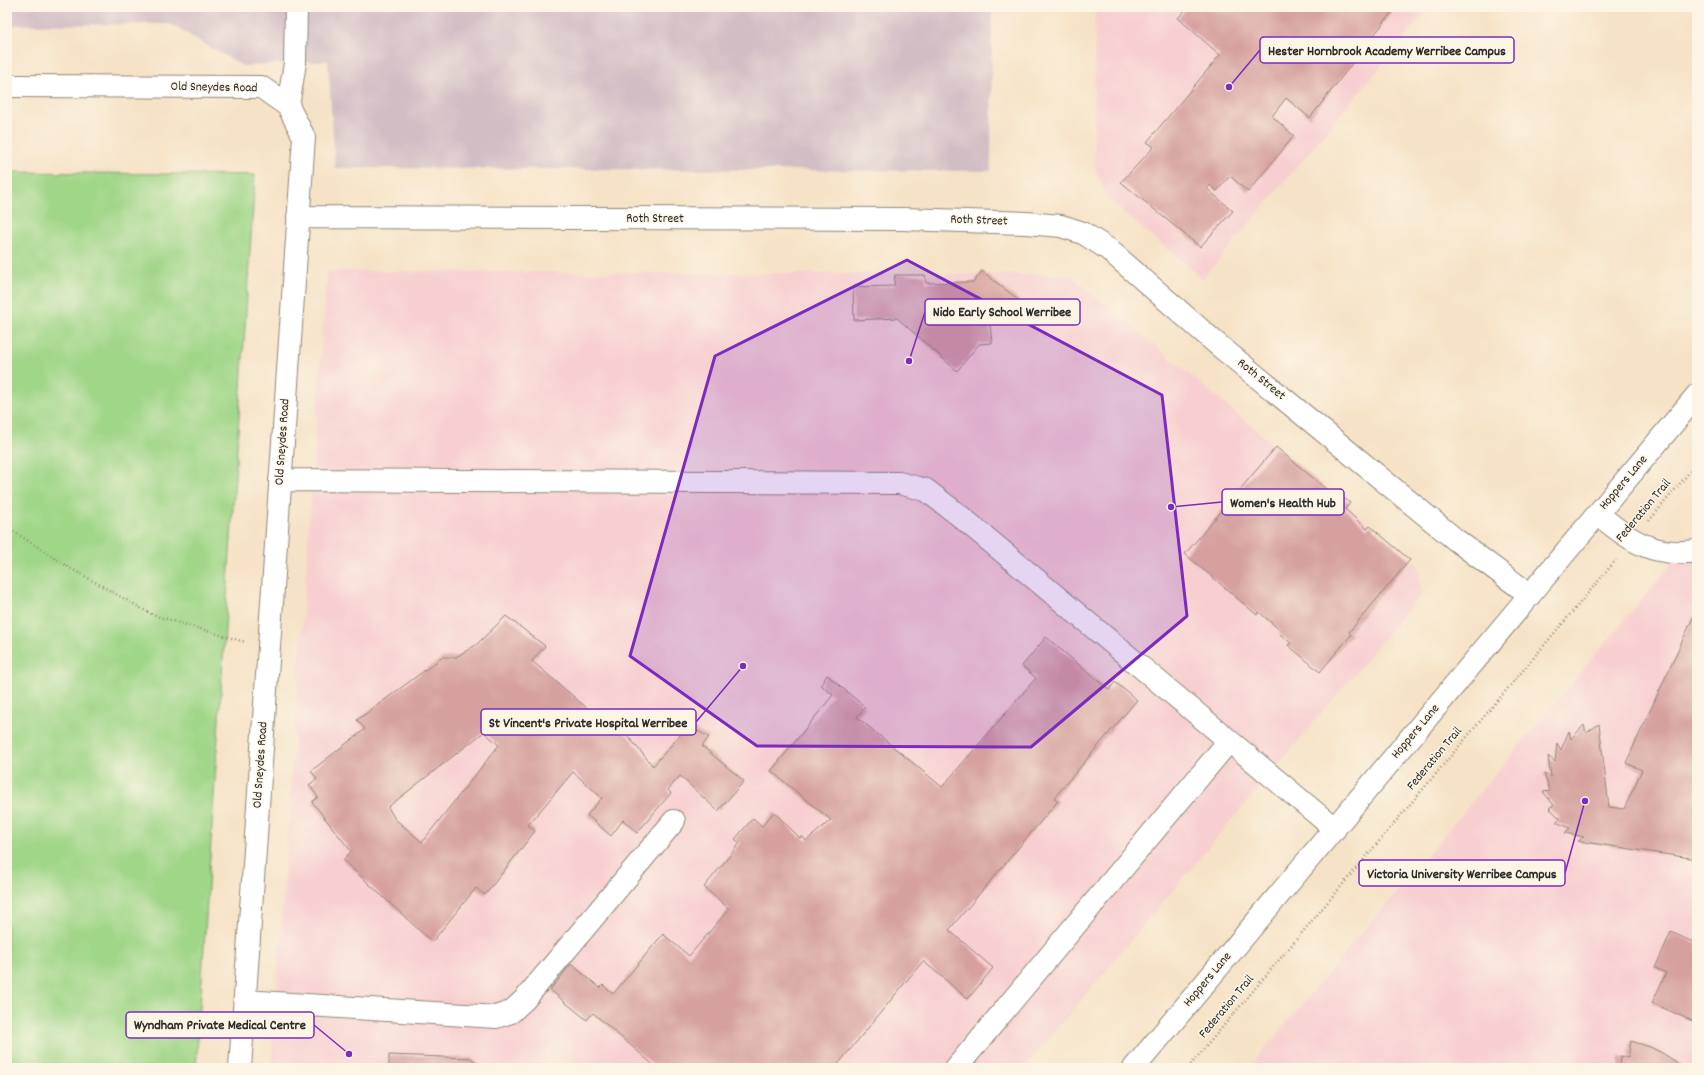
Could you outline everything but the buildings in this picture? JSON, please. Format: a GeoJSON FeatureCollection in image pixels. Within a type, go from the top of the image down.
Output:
{"type":"FeatureCollection","features":[{"type":"Feature","properties":{"kind":"street"},"geometry":{"type":"LineString","coordinates":[[288,106],[295,63],[296,7]]}},
{"type":"Feature","properties":{"kind":"street","name":"Old Sneydes Road"},"geometry":{"type":"LineString","coordinates":[[7,86],[261,87],[288,106],[304,137],[240,1068]]}},
{"type":"Feature","properties":{"kind":"street","name":"Roth Street"},"geometry":{"type":"LineString","coordinates":[[298,217],[903,219],[1027,223],[1061,226],[1082,233],[1108,249],[1217,344],[1456,540],[1530,595]]}},
{"type":"Feature","properties":{"kind":"street","name":"Hoppers Lane"},"geometry":{"type":"LineString","coordinates":[[1134,1068],[1697,395]]}},
{"type":"Feature","properties":{"kind":"street"},"geometry":{"type":"LineString","coordinates":[[280,480],[891,483],[926,490],[942,501],[1334,829]]}},
{"type":"Feature","properties":{"kind":"street"},"geometry":{"type":"LineString","coordinates":[[1598,514],[1616,530],[1633,540],[1660,552],[1676,553],[1697,551]]}},
{"type":"Feature","properties":{"kind":"street"},"geometry":{"type":"LineString","coordinates":[[956,1068],[1229,741]]}},
{"type":"Feature","properties":{"kind":"street"},"geometry":{"type":"LineString","coordinates":[[245,1001],[496,1017],[511,1012],[525,999],[674,821]]}},
{"type":"Feature","properties":{"kind":"path","name":"Federation Trail"},"geometry":{"type":"LineString","coordinates":[[1188,1068],[1697,462]]}},
{"type":"Feature","properties":{"kind":"path"},"geometry":{"type":"LineString","coordinates":[[7,527],[70,568],[153,615],[224,637],[269,648]]}},
{"type":"Feature","properties":{"kind":"highlighted area"},"geometry":{"type":"Polygon","coordinates":[[[907,260],[1162,395],[1187,616],[1031,747],[757,746],[630,656],[715,356],[907,260]]]}},
{"type":"Feature","properties":{"kind":"shaded area"},"geometry":{"type":"Polygon","coordinates":[[[7,7],[992,7],[991,171],[335,168],[328,61],[243,66],[170,24],[7,25],[7,7]]]}},
{"type":"Feature","properties":{"kind":"shaded area"},"geometry":{"type":"Polygon","coordinates":[[[1095,7],[1430,7],[1203,279],[1109,200],[1094,166],[1095,7]]]}},
{"type":"Feature","properties":{"kind":"shaded area"},"geometry":{"type":"Polygon","coordinates":[[[327,271],[1070,275],[1418,565],[1421,594],[1024,1068],[271,1068],[327,271]]]}},
{"type":"Feature","properties":{"kind":"shaded area"},"geometry":{"type":"Polygon","coordinates":[[[1697,534],[1697,1068],[1249,1068],[1697,534]]]}},
{"type":"Feature","properties":{"kind":"green space"},"geometry":{"type":"Polygon","coordinates":[[[7,172],[255,175],[196,1068],[7,1068],[7,172]]]}},
{"type":"Feature","properties":{"kind":"place","name":"Hester Hornbrook Academy Werribee Campus"},"geometry":{"type":"Point","coordinates":[1229,87]}},
{"type":"Feature","properties":{"kind":"place","name":"Nido Early School Werribee"},"geometry":{"type":"Point","coordinates":[909,361]}},
{"type":"Feature","properties":{"kind":"place","name":"Women's Health Hub"},"geometry":{"type":"Point","coordinates":[1171,507]}},
{"type":"Feature","properties":{"kind":"place","name":"St Vincent's Private Hospital Werribee"},"geometry":{"type":"Point","coordinates":[743,666]}},
{"type":"Feature","properties":{"kind":"place","name":"Victoria University Werribee Campus"},"geometry":{"type":"Point","coordinates":[1585,801]}},
{"type":"Feature","properties":{"kind":"place","name":"Wyndham Private Medical Centre"},"geometry":{"type":"Point","coordinates":[349,1054]}}]}
